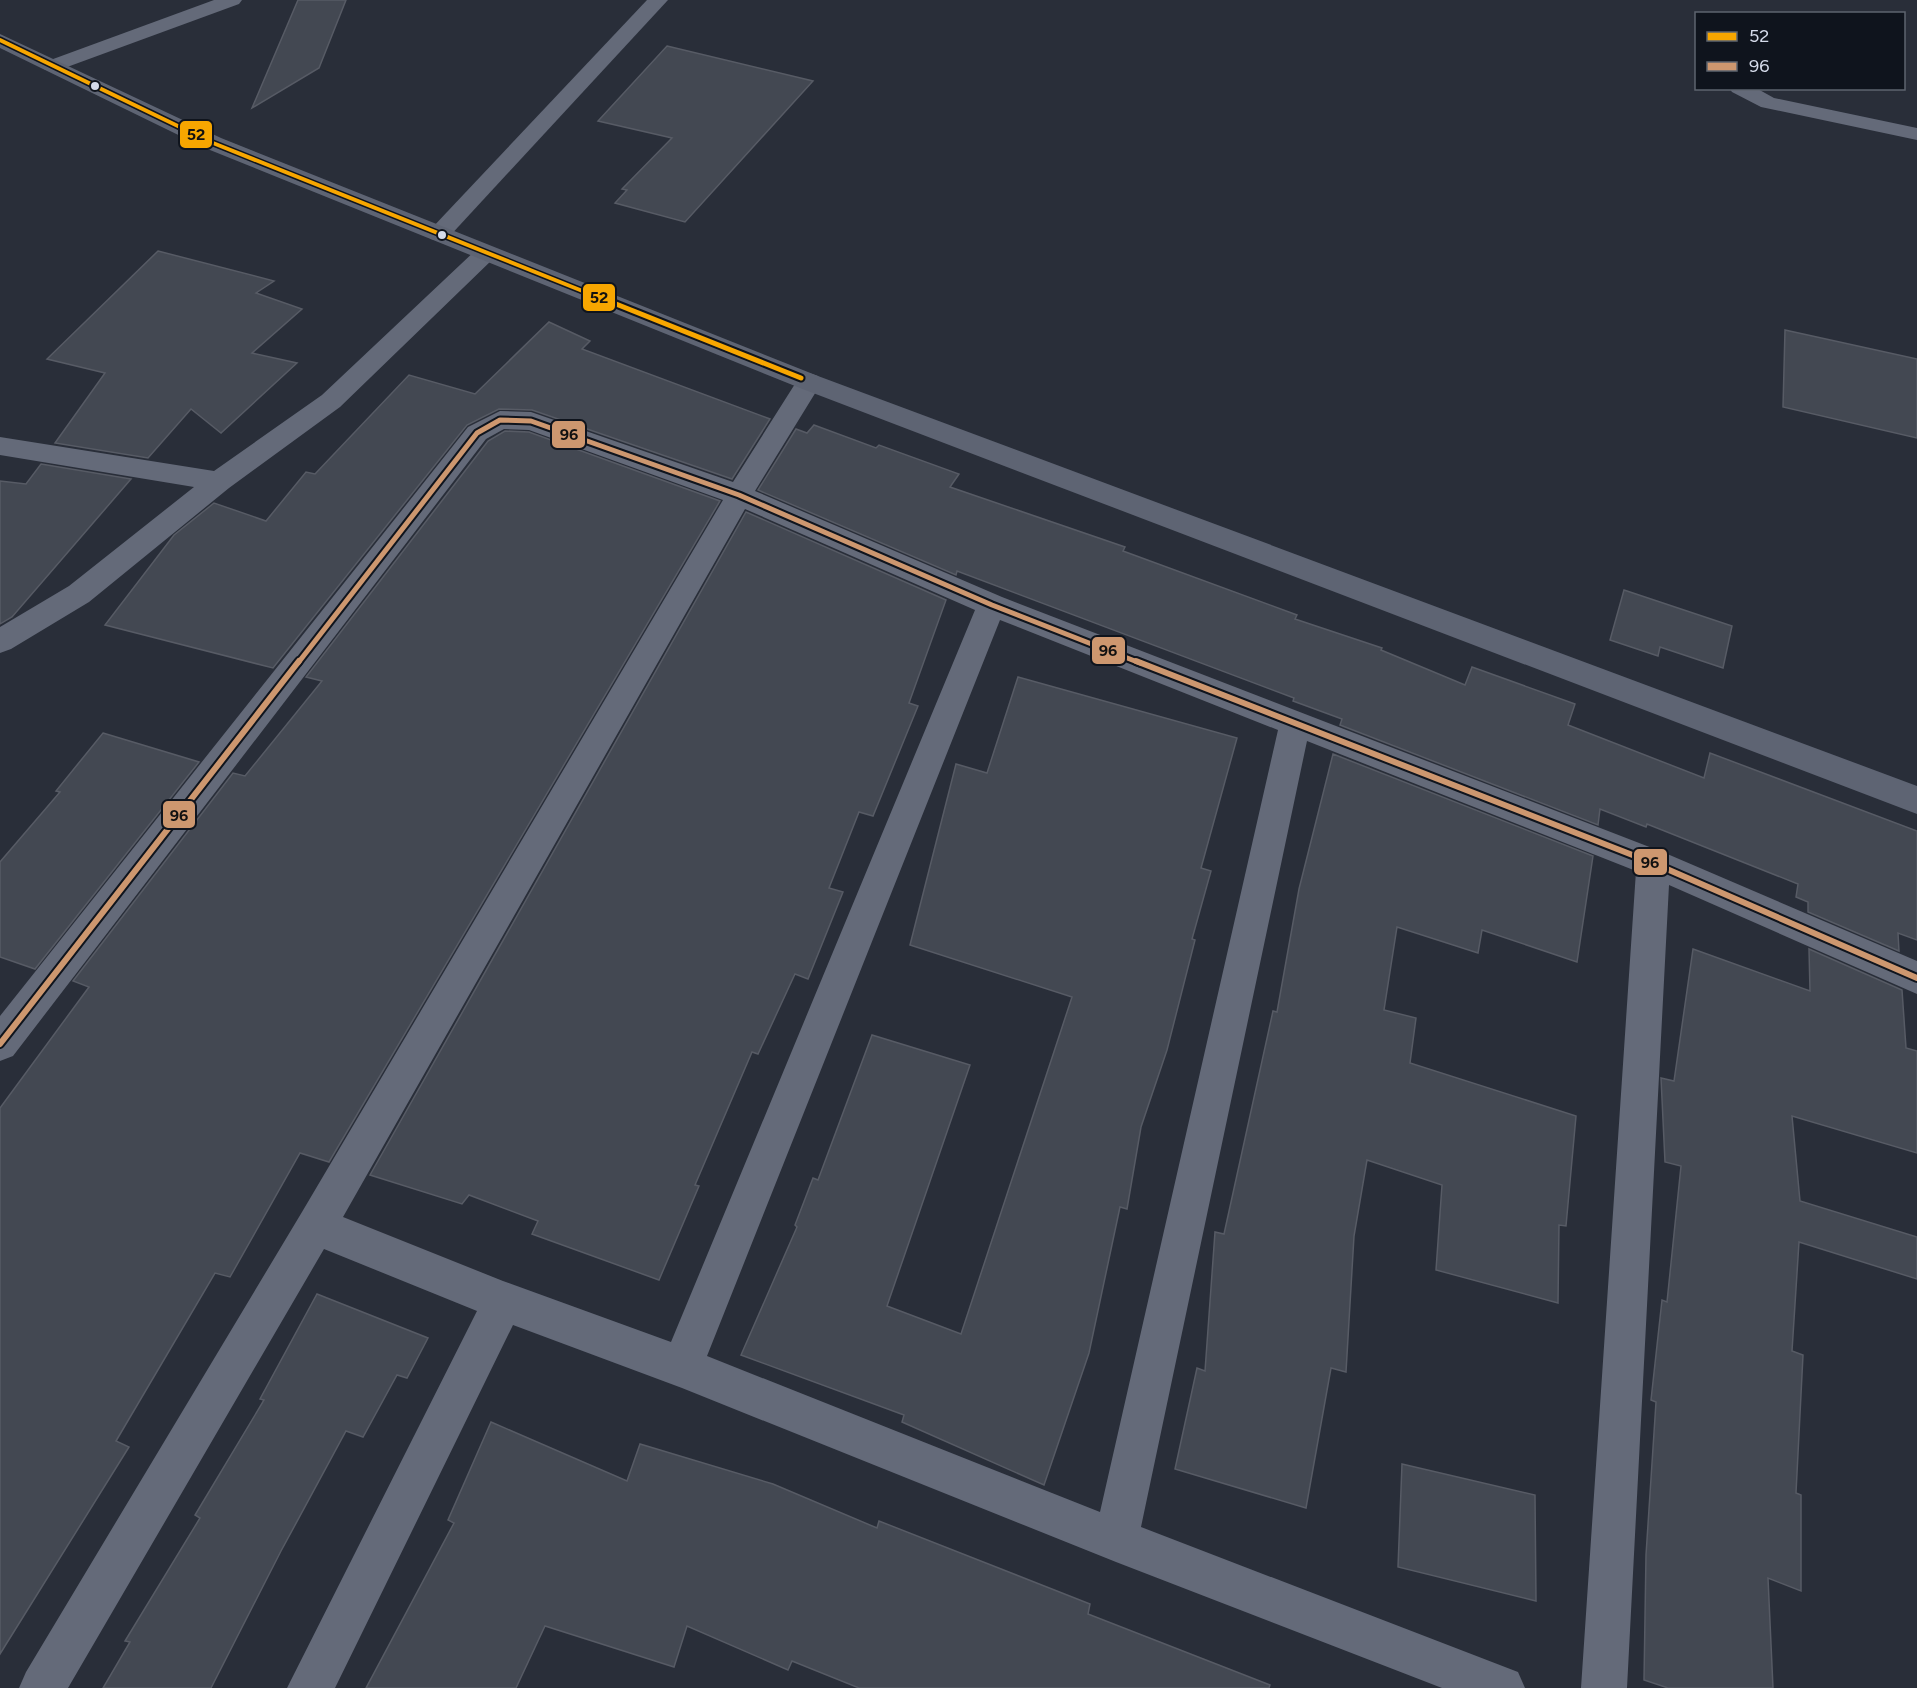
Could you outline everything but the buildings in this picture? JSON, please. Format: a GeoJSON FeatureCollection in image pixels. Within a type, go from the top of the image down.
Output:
{"type":"FeatureCollection","features":[{"type":"Feature","properties":{"kind":"street"},"geometry":{"type":"LineString","coordinates":[[52,66],[232,0]]}},
{"type":"Feature","properties":{"kind":"street"},"geometry":{"type":"LineString","coordinates":[[439,234],[658,0]]}},
{"type":"Feature","properties":{"kind":"street"},"geometry":{"type":"LineString","coordinates":[[0,40],[213,143],[809,382],[1917,800]]}},
{"type":"Feature","properties":{"kind":"street"},"geometry":{"type":"LineString","coordinates":[[1742,90],[1768,103],[1917,134]]}},
{"type":"Feature","properties":{"kind":"street"},"geometry":{"type":"LineString","coordinates":[[0,641],[79,594],[219,481],[331,401],[486,253]]}},
{"type":"Feature","properties":{"kind":"street"},"geometry":{"type":"LineString","coordinates":[[42,1688],[316,1226],[739,495],[809,382]]}},
{"type":"Feature","properties":{"kind":"street"},"geometry":{"type":"LineString","coordinates":[[0,1044],[477,433],[500,420],[531,421],[739,495],[992,605],[1653,863],[1917,978]]}},
{"type":"Feature","properties":{"kind":"street"},"geometry":{"type":"LineString","coordinates":[[4,451],[219,481]]}},
{"type":"Feature","properties":{"kind":"street"},"geometry":{"type":"LineString","coordinates":[[682,1367],[992,605]]}},
{"type":"Feature","properties":{"kind":"street"},"geometry":{"type":"LineString","coordinates":[[1116,1540],[1295,725]]}},
{"type":"Feature","properties":{"kind":"street"},"geometry":{"type":"LineString","coordinates":[[1604,1688],[1653,863]]}},
{"type":"Feature","properties":{"kind":"street"},"geometry":{"type":"LineString","coordinates":[[316,1226],[503,1301],[682,1367],[1116,1540],[1502,1688]]}},
{"type":"Feature","properties":{"kind":"street"},"geometry":{"type":"LineString","coordinates":[[310,1688],[503,1301]]}},
{"type":"Feature","properties":{"kind":"transit line","name":"52"},"geometry":{"type":"LineString","coordinates":[[0,40],[213,143],[801,378]]}},
{"type":"Feature","properties":{"kind":"transit line","name":"96"},"geometry":{"type":"LineString","coordinates":[[0,1044],[477,433],[500,420],[531,421],[739,495],[992,605],[1653,863],[1917,978]]}}]}
